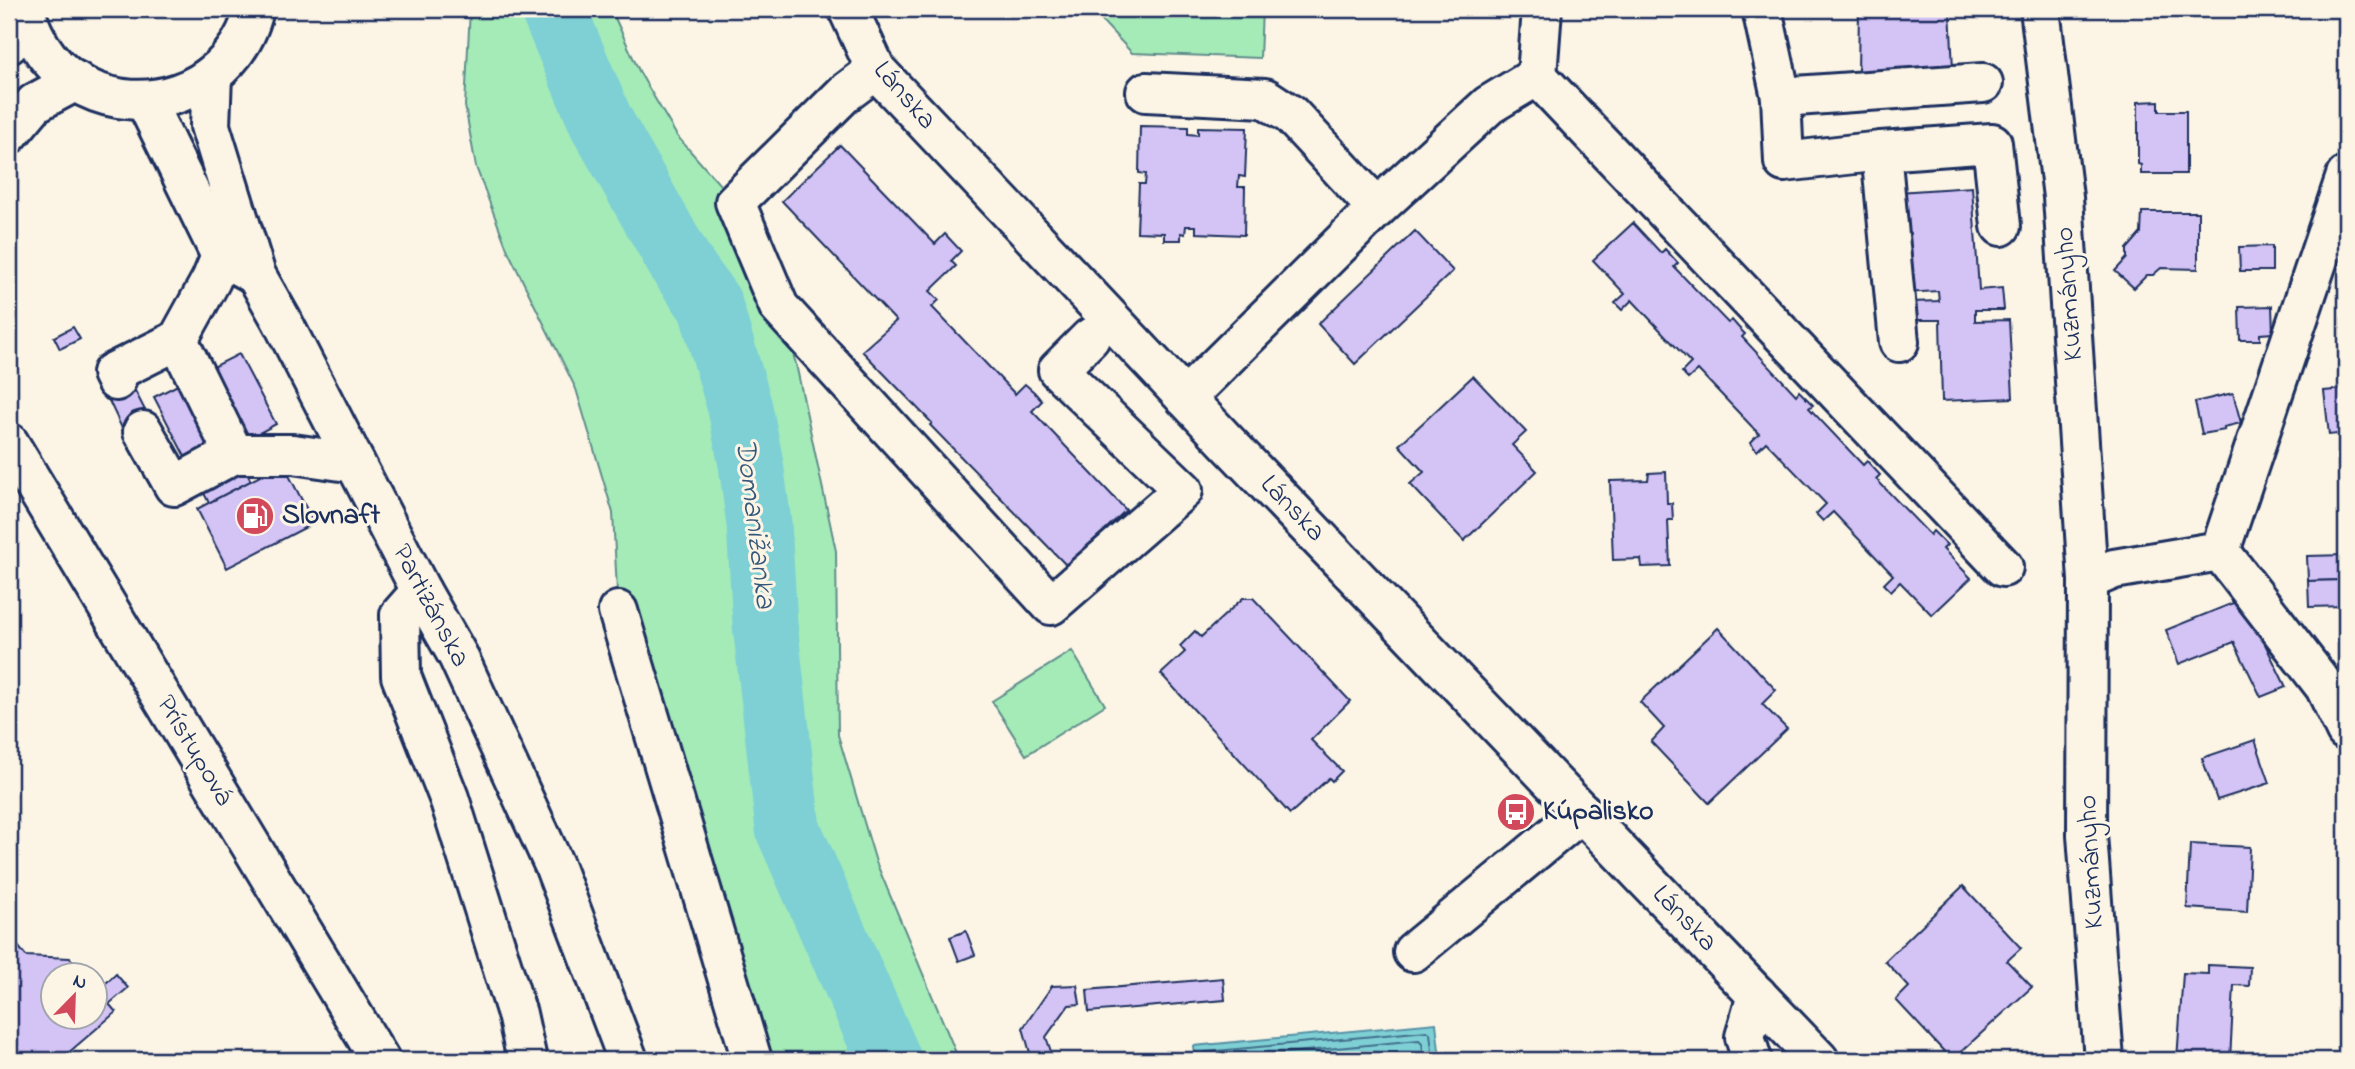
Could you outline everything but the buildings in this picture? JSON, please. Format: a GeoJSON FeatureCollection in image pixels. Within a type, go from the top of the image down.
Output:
{"type":"FeatureCollection","features":[{"type":"Feature","properties":{"kind":"street"},"geometry":{"type":"LineString","coordinates":[[24,9],[38,43],[48,57],[76,81],[101,94],[145,100],[181,93],[212,75],[237,49],[254,9]]}},
{"type":"Feature","properties":{"kind":"street"},"geometry":{"type":"LineString","coordinates":[[9,44],[24,9]]}},
{"type":"Feature","properties":{"kind":"street","name":"Lánska"},"geometry":{"type":"LineString","coordinates":[[848,9],[876,70],[1185,398],[1819,1060]]}},
{"type":"Feature","properties":{"kind":"street"},"geometry":{"type":"LineString","coordinates":[[1542,9],[1537,76],[2003,567]]}},
{"type":"Feature","properties":{"kind":"street"},"geometry":{"type":"LineString","coordinates":[[1762,9],[1781,97],[1784,162],[1881,151],[1992,143],[2001,226]]}},
{"type":"Feature","properties":{"kind":"street","name":"Kuzmányho"},"geometry":{"type":"LineString","coordinates":[[2040,9],[2063,197],[2088,580],[2087,835],[2104,1060]]}},
{"type":"Feature","properties":{"kind":"street"},"geometry":{"type":"LineString","coordinates":[[876,70],[844,94],[734,202],[779,307],[1051,606],[1183,489],[1058,370],[1090,338]]}},
{"type":"Feature","properties":{"kind":"street","name":"Partizánska"},"geometry":{"type":"LineString","coordinates":[[212,75],[210,126],[256,275],[421,591],[458,656],[554,865],[628,1060]]}},
{"type":"Feature","properties":{"kind":"street"},"geometry":{"type":"LineString","coordinates":[[1185,398],[1377,208],[1489,105],[1537,76]]}},
{"type":"Feature","properties":{"kind":"street"},"geometry":{"type":"LineString","coordinates":[[9,134],[35,103],[76,81]]}},
{"type":"Feature","properties":{"kind":"street"},"geometry":{"type":"LineString","coordinates":[[1781,97],[1983,83]]}},
{"type":"Feature","properties":{"kind":"street"},"geometry":{"type":"LineString","coordinates":[[1146,92],[1265,98],[1291,114],[1377,208]]}},
{"type":"Feature","properties":{"kind":"street"},"geometry":{"type":"LineString","coordinates":[[145,100],[221,256],[256,275]]}},
{"type":"Feature","properties":{"kind":"street"},"geometry":{"type":"LineString","coordinates":[[1881,151],[1899,342]]}},
{"type":"Feature","properties":{"kind":"street"},"geometry":{"type":"LineString","coordinates":[[2220,551],[2346,176]]}},
{"type":"Feature","properties":{"kind":"street"},"geometry":{"type":"LineString","coordinates":[[116,381],[112,373],[178,340],[221,256]]}},
{"type":"Feature","properties":{"kind":"street"},"geometry":{"type":"LineString","coordinates":[[178,340],[234,454]]}},
{"type":"Feature","properties":{"kind":"street"},"geometry":{"type":"LineString","coordinates":[[143,431],[174,486],[234,454],[293,454],[355,463]]}},
{"type":"Feature","properties":{"kind":"street","name":"Prístupová"},"geometry":{"type":"LineString","coordinates":[[9,443],[380,1060]]}},
{"type":"Feature","properties":{"kind":"street"},"geometry":{"type":"LineString","coordinates":[[2088,580],[2114,569],[2220,551]]}},
{"type":"Feature","properties":{"kind":"street"},"geometry":{"type":"LineString","coordinates":[[2220,551],[2325,687],[2346,731]]}},
{"type":"Feature","properties":{"kind":"street"},"geometry":{"type":"LineString","coordinates":[[421,591],[400,615],[401,676],[449,798],[517,1014],[527,1060]]}},
{"type":"Feature","properties":{"kind":"street"},"geometry":{"type":"LineString","coordinates":[[618,611],[752,1060]]}},
{"type":"Feature","properties":{"kind":"street"},"geometry":{"type":"LineString","coordinates":[[1413,952],[1582,813]]}},
{"type":"Feature","properties":{"kind":"street"},"geometry":{"type":"LineString","coordinates":[[1752,1060],[1745,1037],[1757,995]]}},
{"type":"Feature","properties":{"kind":"green space"},"geometry":{"type":"Polygon","coordinates":[[[470,9],[611,9],[640,73],[677,136],[735,202],[779,307],[796,364],[836,551],[838,735],[876,862],[959,1060],[752,1060],[618,611],[613,513],[576,389],[508,251],[476,167],[465,106],[470,9]]]}},
{"type":"Feature","properties":{"kind":"green space"},"geometry":{"type":"Polygon","coordinates":[[[1091,9],[1262,9],[1260,58],[1132,53],[1091,9]]]}},
{"type":"Feature","properties":{"kind":"green space"},"geometry":{"type":"Polygon","coordinates":[[[1072,651],[1105,705],[1026,755],[992,701],[1072,651]]]}},
{"type":"Feature","properties":{"kind":"water"},"geometry":{"type":"Polygon","coordinates":[[[1436,1023],[1440,1060],[1195,1060],[1194,1046],[1436,1023]]]}},
{"type":"Feature","properties":{"kind":"waterway","name":"Domanižanka"},"geometry":{"type":"LineString","coordinates":[[553,9],[601,122],[682,266],[710,305],[740,408],[751,464],[759,524],[765,624],[788,829],[889,1060]]}},
{"type":"Feature","properties":{"kind":"place","name":"Slovnaft"},"geometry":{"type":"Point","coordinates":[255,516]}},
{"type":"Feature","properties":{"kind":"place","name":"Kúpalisko"},"geometry":{"type":"Point","coordinates":[1516,812]}}]}
